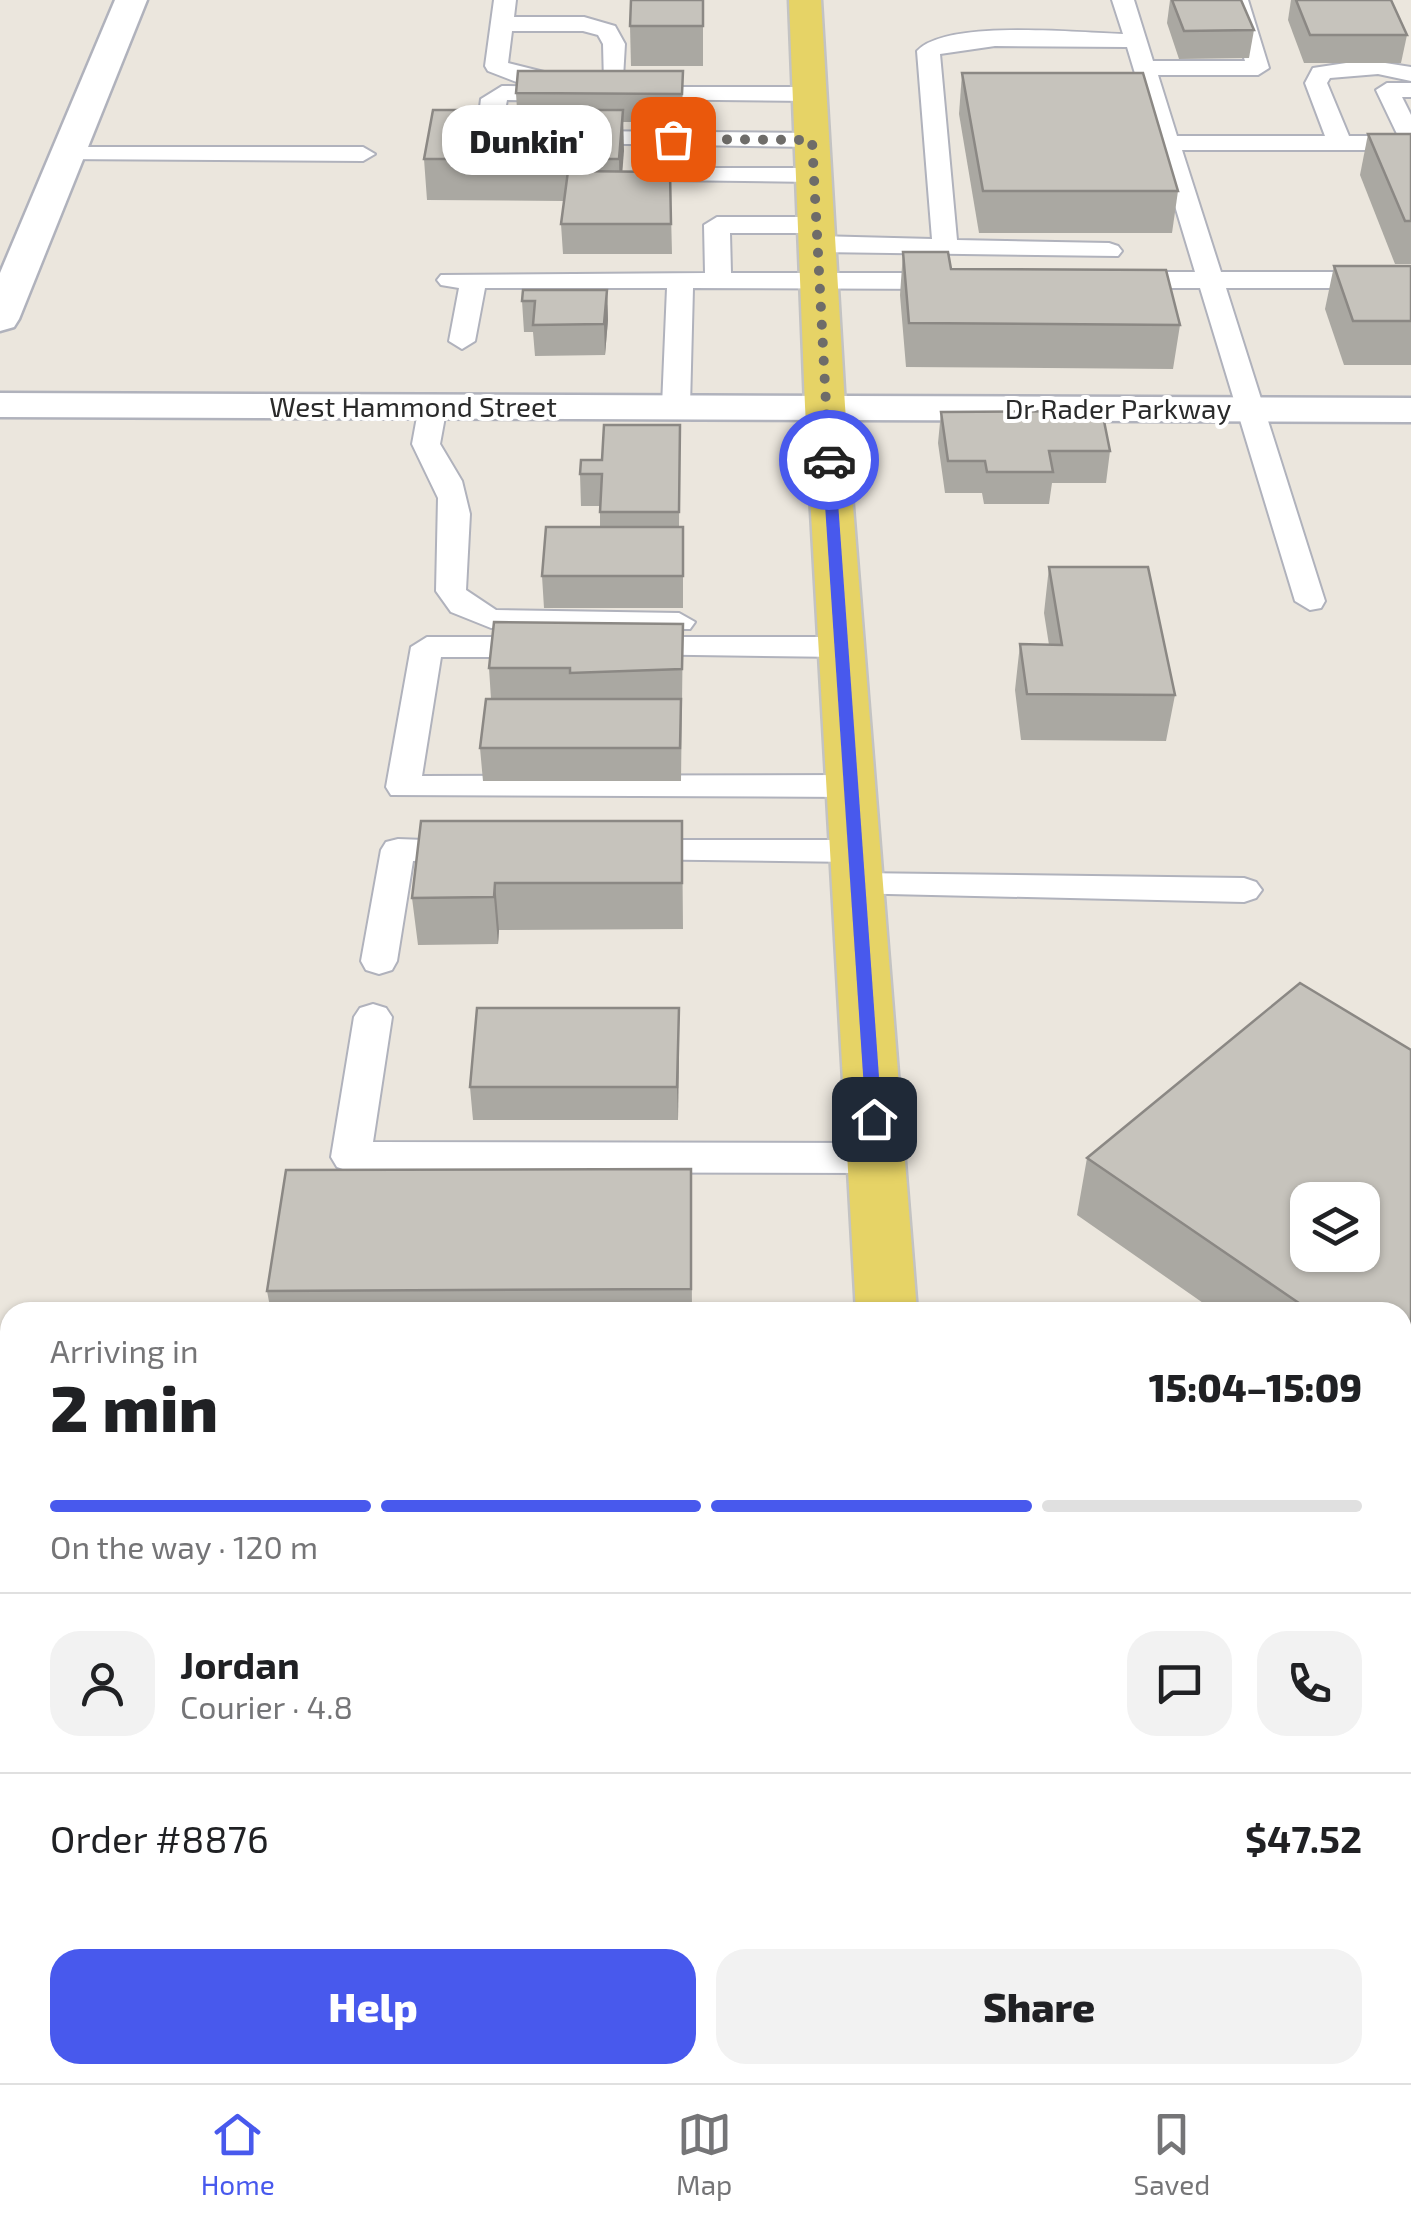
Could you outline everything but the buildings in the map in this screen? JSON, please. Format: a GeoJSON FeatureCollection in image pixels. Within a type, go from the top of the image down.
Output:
{"type":"FeatureCollection","features":[{"type":"Feature","properties":{"kind":"main road"},"geometry":{"type":"LineString","coordinates":[[805,0],[825,406],[887,1302]]}},
{"type":"Feature","properties":{"kind":"street"},"geometry":{"type":"LineString","coordinates":[[0,319],[64,154],[130,0]]}},
{"type":"Feature","properties":{"kind":"street","name":"West Hammond Street"},"geometry":{"type":"LineString","coordinates":[[0,405],[825,406]]}},
{"type":"Feature","properties":{"kind":"street","name":"Dr Rader Parkway"},"geometry":{"type":"LineString","coordinates":[[825,406],[1411,410]]}},
{"type":"Feature","properties":{"kind":"lane"},"geometry":{"type":"LineString","coordinates":[[1123,0],[1136,40],[1142,82],[1168,143],[1188,250],[1210,280],[1310,601]]}},
{"type":"Feature","properties":{"kind":"lane"},"geometry":{"type":"LineString","coordinates":[[1142,82],[1258,68],[1237,0]]}},
{"type":"Feature","properties":{"kind":"lane"},"geometry":{"type":"LineString","coordinates":[[595,78],[614,44],[607,31],[503,12],[496,66],[528,79],[809,85]]}},
{"type":"Feature","properties":{"kind":"lane"},"geometry":{"type":"LineString","coordinates":[[945,244],[941,90],[928,51],[936,45],[1136,40]]}},
{"type":"Feature","properties":{"kind":"lane"},"geometry":{"type":"LineString","coordinates":[[1340,143],[1316,83],[1321,74],[1340,68],[1393,68],[1411,74]]}},
{"type":"Feature","properties":{"kind":"lane"},"geometry":{"type":"LineString","coordinates":[[809,85],[502,93],[493,100],[489,132],[496,138],[812,157]]}},
{"type":"Feature","properties":{"kind":"lane"},"geometry":{"type":"LineString","coordinates":[[1168,143],[1411,141],[1387,90],[1411,90]]}},
{"type":"Feature","properties":{"kind":"lane"},"geometry":{"type":"LineString","coordinates":[[64,154],[363,154]]}},
{"type":"Feature","properties":{"kind":"lane"},"geometry":{"type":"LineString","coordinates":[[672,176],[812,157]]}},
{"type":"Feature","properties":{"kind":"lane"},"geometry":{"type":"LineString","coordinates":[[718,281],[717,224],[817,250],[982,281]]}},
{"type":"Feature","properties":{"kind":"lane"},"geometry":{"type":"LineString","coordinates":[[462,341],[462,280],[718,281],[817,250],[945,244],[993,250],[1110,250]]}},
{"type":"Feature","properties":{"kind":"lane"},"geometry":{"type":"LineString","coordinates":[[1096,280],[1411,280]]}},
{"type":"Feature","properties":{"kind":"lane"},"geometry":{"type":"LineString","coordinates":[[676,406],[680,281]]}},
{"type":"Feature","properties":{"kind":"lane"},"geometry":{"type":"LineString","coordinates":[[433,406],[426,444],[444,470],[456,502],[451,592],[462,605],[491,619],[841,635]]}},
{"type":"Feature","properties":{"kind":"lane"},"geometry":{"type":"LineString","coordinates":[[841,635],[427,648],[403,787],[851,786]]}},
{"type":"Feature","properties":{"kind":"lane"},"geometry":{"type":"LineString","coordinates":[[379,961],[398,850],[495,850]]}},
{"type":"Feature","properties":{"kind":"lane"},"geometry":{"type":"LineString","coordinates":[[593,851],[1244,890]]}},
{"type":"Feature","properties":{"kind":"lane"},"geometry":{"type":"LineString","coordinates":[[373,1017],[351,1157],[877,1158]]}},
{"type":"Feature","properties":{"kind":"way so far"},"geometry":{"type":"LineString","coordinates":[[673,139],[812,140],[829,460]]}},
{"type":"Feature","properties":{"kind":"place","name":"Dunkin'"},"geometry":{"type":"Point","coordinates":[673,139]}},
{"type":"Feature","properties":{"kind":"route"},"geometry":{"type":"LineString","coordinates":[[829,460],[874,1119]]}}]}
